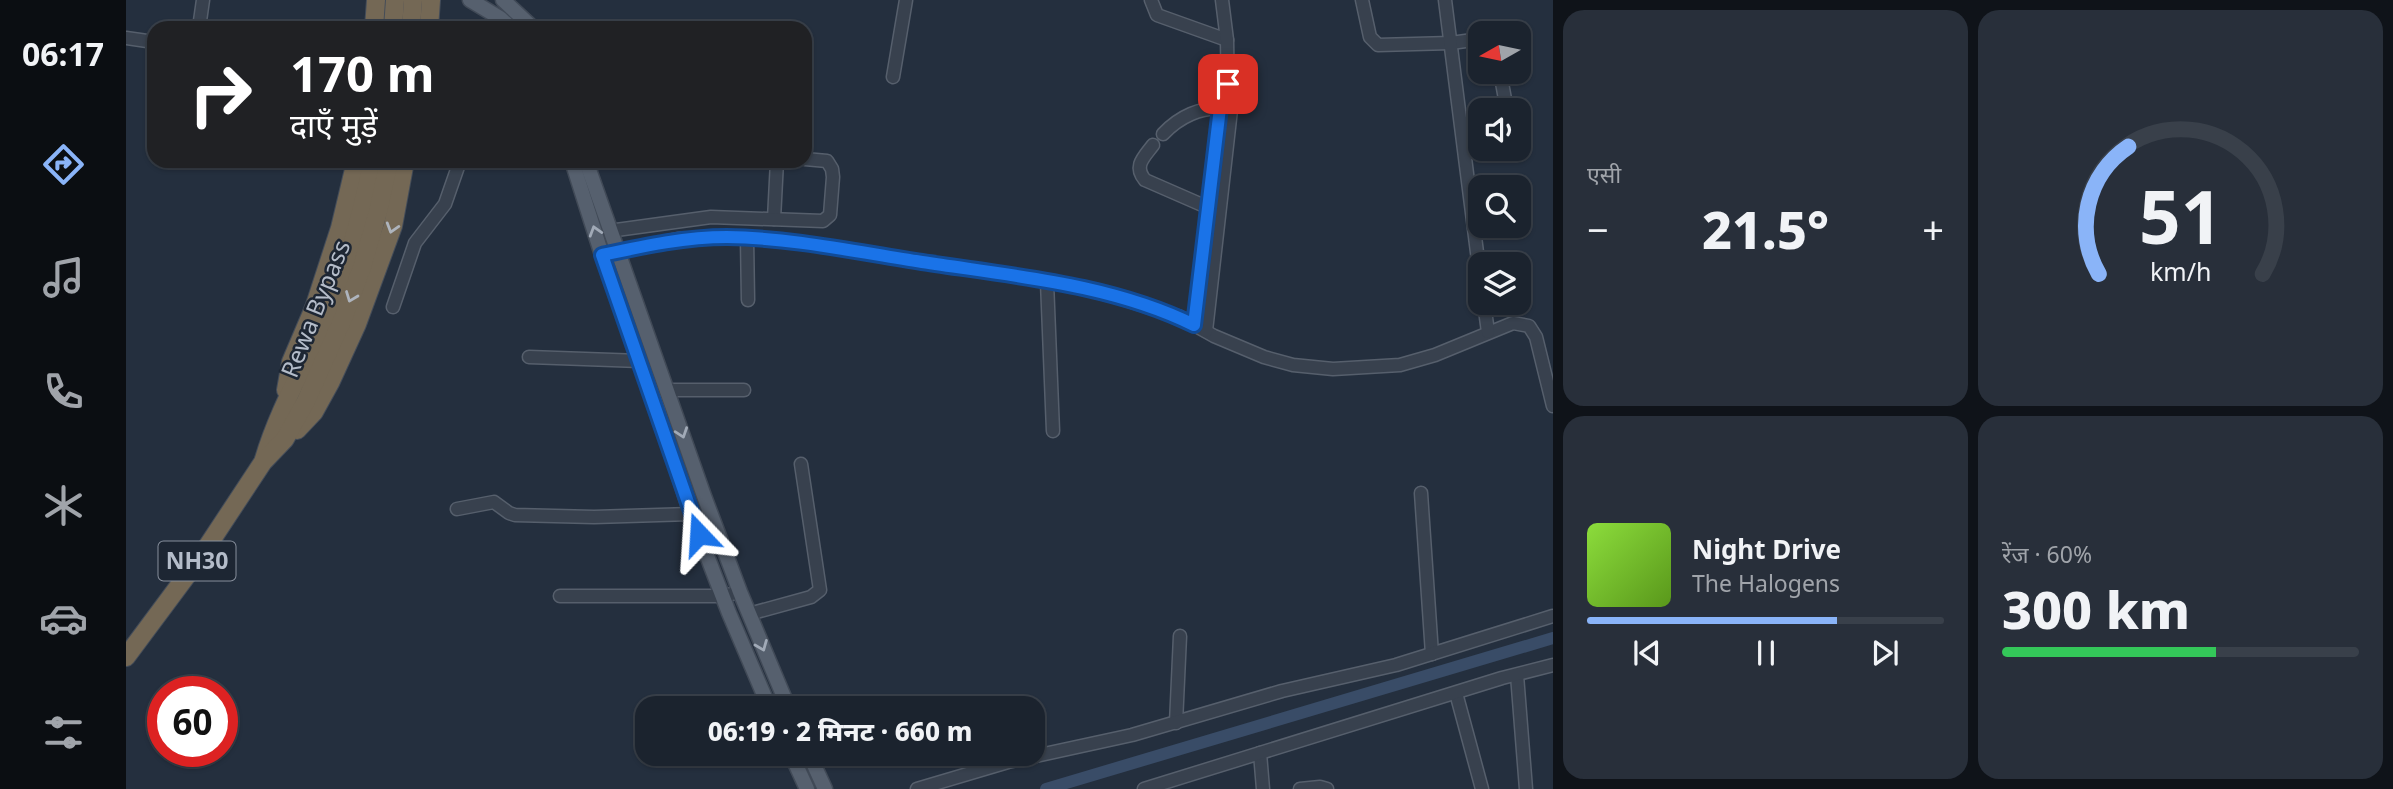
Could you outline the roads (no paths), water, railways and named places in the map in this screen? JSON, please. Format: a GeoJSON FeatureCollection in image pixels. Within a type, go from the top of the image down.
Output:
{"type":"FeatureCollection","features":[{"type":"Feature","properties":{"kind":"highway"},"geometry":{"type":"LineString","coordinates":[[374,21],[376,0]]}},
{"type":"Feature","properties":{"kind":"highway"},"geometry":{"type":"LineString","coordinates":[[394,21],[396,0]]}},
{"type":"Feature","properties":{"kind":"highway"},"geometry":{"type":"LineString","coordinates":[[412,21],[413,0]]}},
{"type":"Feature","properties":{"kind":"highway"},"geometry":{"type":"LineString","coordinates":[[430,21],[431,0]]}},
{"type":"Feature","properties":{"kind":"highway"},"geometry":{"type":"LineString","coordinates":[[282,414],[291,362],[314,308],[340,228],[354,168]]}},
{"type":"Feature","properties":{"kind":"highway","name":"Rewa Bypass"},"geometry":{"type":"LineString","coordinates":[[264,462],[272,431],[315,364],[365,201],[372,168]]}},
{"type":"Feature","properties":{"kind":"highway","name":"Rewa Bypass"},"geometry":{"type":"LineString","coordinates":[[126,657],[199,559],[264,462],[285,439],[315,364],[362,267],[387,168]]}},
{"type":"Feature","properties":{"kind":"highway"},"geometry":{"type":"LineString","coordinates":[[285,439],[303,426],[314,412],[356,324],[393,226],[404,168]]}},
{"type":"Feature","properties":{"kind":"main road"},"geometry":{"type":"LineString","coordinates":[[470,0],[503,21]]}},
{"type":"Feature","properties":{"kind":"main road"},"geometry":{"type":"LineString","coordinates":[[503,0],[526,21]]}},
{"type":"Feature","properties":{"kind":"main road"},"geometry":{"type":"LineString","coordinates":[[584,168],[609,230],[609,253],[667,390],[740,592],[784,696]]}},
{"type":"Feature","properties":{"kind":"main road"},"geometry":{"type":"LineString","coordinates":[[584,168],[640,361],[691,514],[765,696]]}},
{"type":"Feature","properties":{"kind":"main road"},"geometry":{"type":"LineString","coordinates":[[796,766],[807,789]]}},
{"type":"Feature","properties":{"kind":"main road"},"geometry":{"type":"LineString","coordinates":[[814,766],[825,789]]}},
{"type":"Feature","properties":{"kind":"street"},"geometry":{"type":"LineString","coordinates":[[200,21],[203,0]]}},
{"type":"Feature","properties":{"kind":"street"},"geometry":{"type":"LineString","coordinates":[[893,77],[906,0]]}},
{"type":"Feature","properties":{"kind":"street"},"geometry":{"type":"LineString","coordinates":[[1151,0],[1154,10],[1165,19],[1227,40]]}},
{"type":"Feature","properties":{"kind":"street"},"geometry":{"type":"LineString","coordinates":[[1206,331],[1226,106],[1227,40],[1223,0]]}},
{"type":"Feature","properties":{"kind":"street"},"geometry":{"type":"LineString","coordinates":[[1362,0],[1374,44],[1468,41]]}},
{"type":"Feature","properties":{"kind":"street"},"geometry":{"type":"LineString","coordinates":[[1445,0],[1477,252]]}},
{"type":"Feature","properties":{"kind":"street"},"geometry":{"type":"LineString","coordinates":[[126,38],[147,41]]}},
{"type":"Feature","properties":{"kind":"street"},"geometry":{"type":"LineString","coordinates":[[1163,134],[1181,118],[1226,106]]}},
{"type":"Feature","properties":{"kind":"street"},"geometry":{"type":"LineString","coordinates":[[1153,145],[1139,166],[1144,180],[1215,210]]}},
{"type":"Feature","properties":{"kind":"street"},"geometry":{"type":"LineString","coordinates":[[609,230],[698,218],[823,221],[830,215],[833,177],[830,164],[822,159],[812,159]]}},
{"type":"Feature","properties":{"kind":"street"},"geometry":{"type":"LineString","coordinates":[[393,307],[415,243],[445,204],[458,168]]}},
{"type":"Feature","properties":{"kind":"street"},"geometry":{"type":"LineString","coordinates":[[774,219],[777,168]]}},
{"type":"Feature","properties":{"kind":"street"},"geometry":{"type":"LineString","coordinates":[[1194,325],[1215,210]]}},
{"type":"Feature","properties":{"kind":"street"},"geometry":{"type":"LineString","coordinates":[[747,238],[748,300]]}},
{"type":"Feature","properties":{"kind":"street"},"geometry":{"type":"LineString","coordinates":[[609,253],[678,239],[747,238],[788,241],[1047,282],[1151,306],[1264,357],[1293,365],[1333,369],[1400,365],[1419,361],[1513,323],[1530,326],[1536,337],[1551,384],[1553,406]]}},
{"type":"Feature","properties":{"kind":"street"},"geometry":{"type":"LineString","coordinates":[[1047,282],[1053,431]]}},
{"type":"Feature","properties":{"kind":"street"},"geometry":{"type":"LineString","coordinates":[[1486,315],[1488,332]]}},
{"type":"Feature","properties":{"kind":"street"},"geometry":{"type":"LineString","coordinates":[[529,358],[640,361]]}},
{"type":"Feature","properties":{"kind":"street"},"geometry":{"type":"LineString","coordinates":[[667,390],[744,390]]}},
{"type":"Feature","properties":{"kind":"street"},"geometry":{"type":"LineString","coordinates":[[749,614],[811,597],[820,590],[801,464]]}},
{"type":"Feature","properties":{"kind":"street"},"geometry":{"type":"LineString","coordinates":[[1421,492],[1432,654]]}},
{"type":"Feature","properties":{"kind":"street"},"geometry":{"type":"LineString","coordinates":[[457,509],[494,502],[516,515],[594,517],[691,514]]}},
{"type":"Feature","properties":{"kind":"street"},"geometry":{"type":"LineString","coordinates":[[560,596],[723,596],[740,592]]}},
{"type":"Feature","properties":{"kind":"street"},"geometry":{"type":"LineString","coordinates":[[917,789],[1008,762],[1176,723],[1282,691],[1371,671],[1553,615]]}},
{"type":"Feature","properties":{"kind":"street"},"geometry":{"type":"LineString","coordinates":[[1176,723],[1180,636]]}},
{"type":"Feature","properties":{"kind":"street"},"geometry":{"type":"LineString","coordinates":[[1144,789],[1553,665]]}},
{"type":"Feature","properties":{"kind":"street"},"geometry":{"type":"LineString","coordinates":[[1517,675],[1526,789]]}},
{"type":"Feature","properties":{"kind":"street"},"geometry":{"type":"LineString","coordinates":[[1456,693],[1482,789]]}},
{"type":"Feature","properties":{"kind":"street"},"geometry":{"type":"LineString","coordinates":[[1260,753],[1263,789]]}},
{"type":"Feature","properties":{"kind":"street"},"geometry":{"type":"LineString","coordinates":[[1300,789],[1327,789]]}},
{"type":"Feature","properties":{"kind":"waterway"},"geometry":{"type":"LineString","coordinates":[[1046,789],[1553,638]]}}]}
